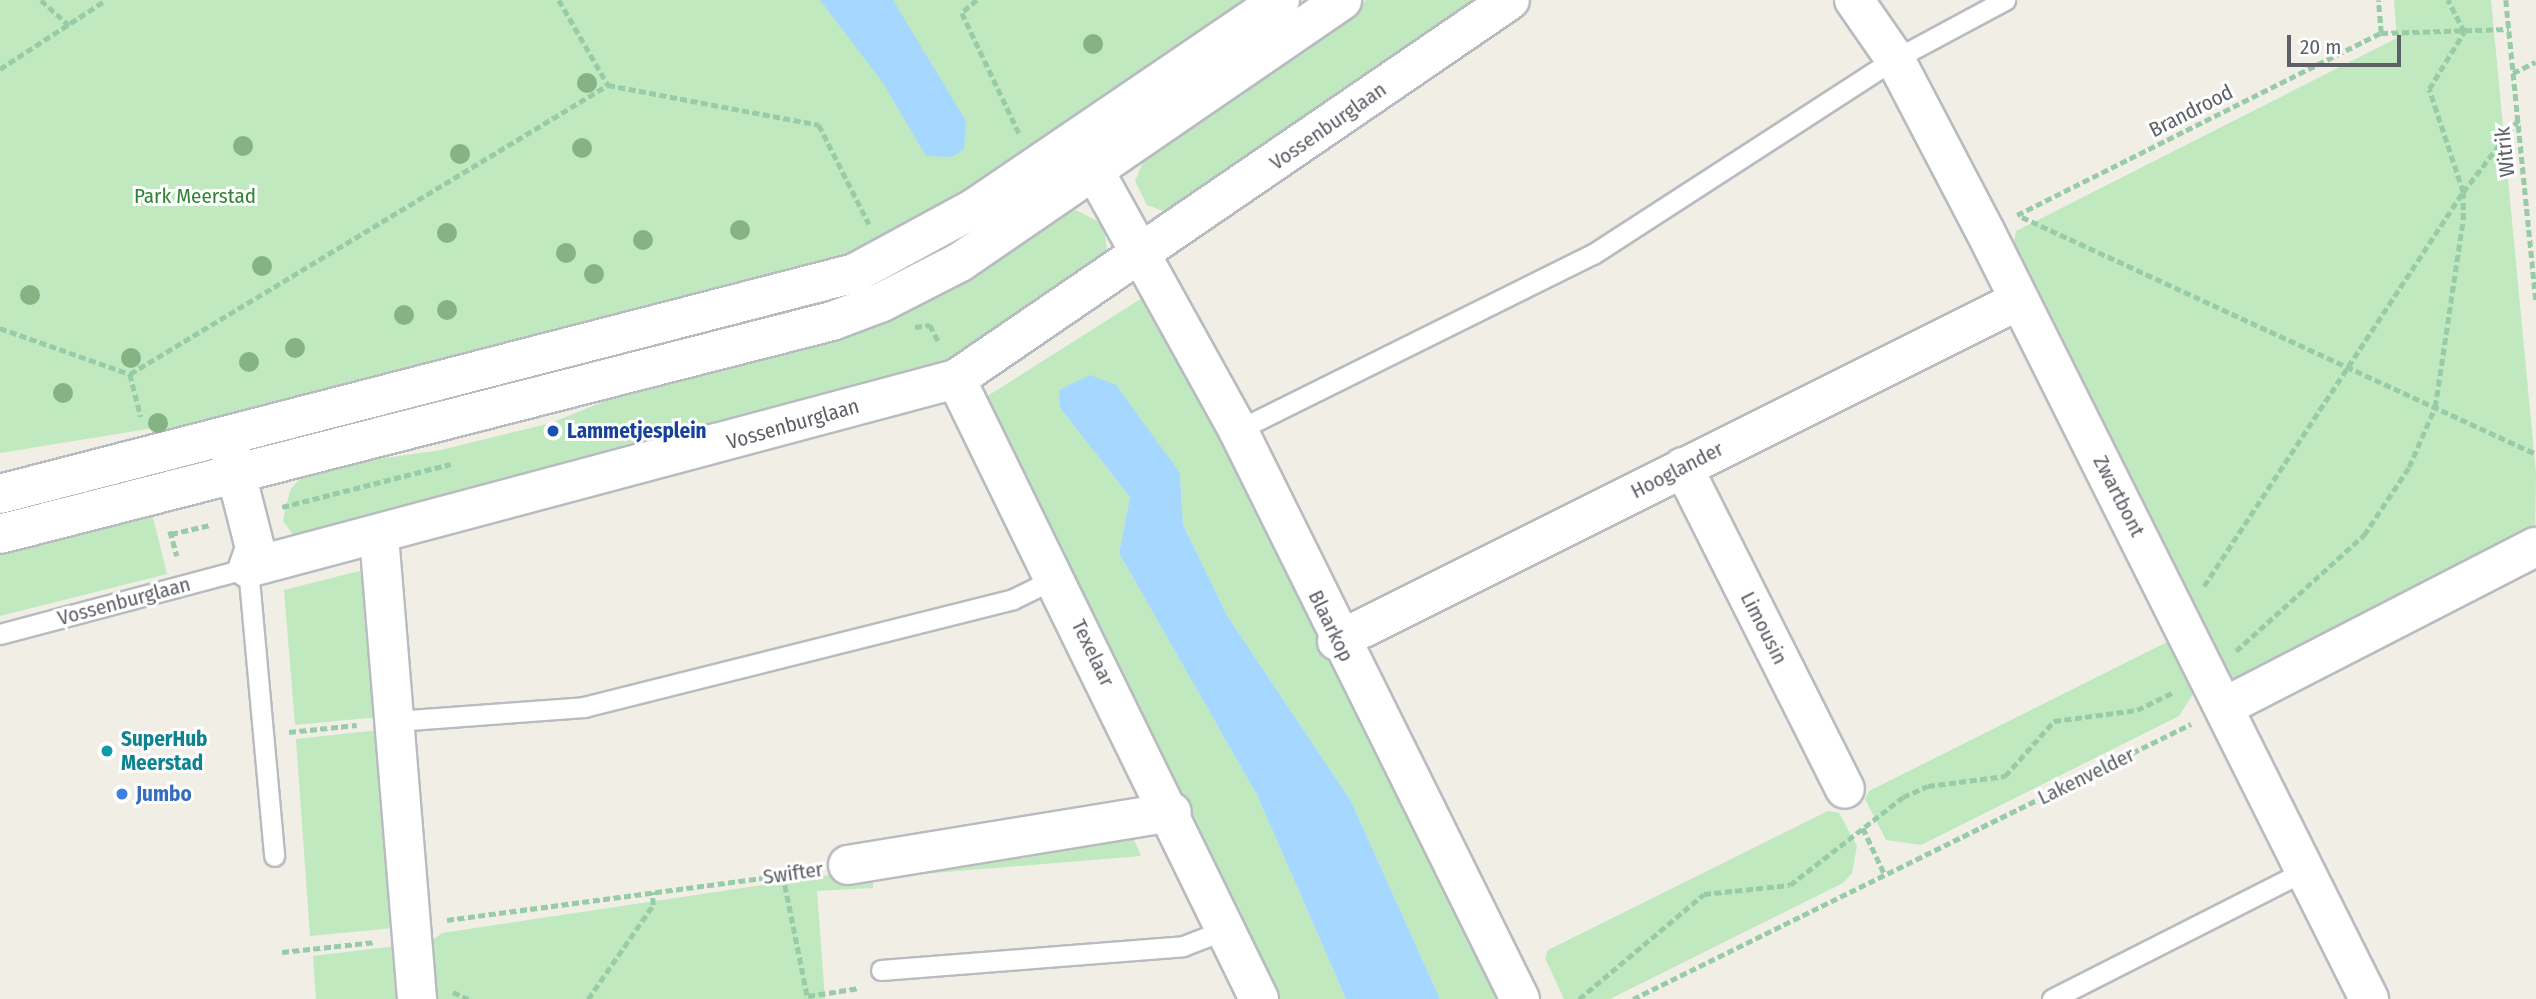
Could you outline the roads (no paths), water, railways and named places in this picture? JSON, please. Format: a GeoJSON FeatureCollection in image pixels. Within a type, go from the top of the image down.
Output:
{"type":"FeatureCollection","features":[{"type":"Feature","properties":{"kind":"street"},"geometry":{"type":"LineString","coordinates":[[0,494],[738,307],[885,258],[973,209],[1075,137],[1280,0]]}},
{"type":"Feature","properties":{"kind":"street"},"geometry":{"type":"LineString","coordinates":[[0,534],[832,321],[900,293],[960,262],[1342,0]]}},
{"type":"Feature","properties":{"kind":"street","name":"Vossenburglaan"},"geometry":{"type":"LineString","coordinates":[[248,568],[379,536],[956,379],[1144,253],[1510,0]]}},
{"type":"Feature","properties":{"kind":"street","name":"Zwartbont"},"geometry":{"type":"LineString","coordinates":[[1854,0],[2001,223],[2018,300],[2308,869],[2369,999]]}},
{"type":"Feature","properties":{"kind":"street"},"geometry":{"type":"LineString","coordinates":[[1075,137],[1098,168],[1144,253]]}},
{"type":"Feature","properties":{"kind":"street","name":"Blaarkop"},"geometry":{"type":"LineString","coordinates":[[1144,253],[1238,430],[1337,640],[1520,999]]}},
{"type":"Feature","properties":{"kind":"street","name":"Hooglander"},"geometry":{"type":"LineString","coordinates":[[1337,640],[2018,300]]}},
{"type":"Feature","properties":{"kind":"street","name":"Texelaar"},"geometry":{"type":"LineString","coordinates":[[956,379],[1172,812],[1259,999]]}},
{"type":"Feature","properties":{"kind":"street"},"geometry":{"type":"LineString","coordinates":[[227,436],[255,548],[248,568]]}},
{"type":"Feature","properties":{"kind":"street","name":"Limousin"},"geometry":{"type":"LineString","coordinates":[[1683,467],[1845,789]]}},
{"type":"Feature","properties":{"kind":"street"},"geometry":{"type":"LineString","coordinates":[[379,536],[417,999]]}},
{"type":"Feature","properties":{"kind":"street"},"geometry":{"type":"LineString","coordinates":[[2226,706],[2536,547]]}},
{"type":"Feature","properties":{"kind":"street","name":"Swifter"},"geometry":{"type":"LineString","coordinates":[[848,865],[1172,812]]}},
{"type":"Feature","properties":{"kind":"lane"},"geometry":{"type":"LineString","coordinates":[[1238,430],[1593,254],[1895,59],[2005,0]]}},
{"type":"Feature","properties":{"kind":"lane"},"geometry":{"type":"LineString","coordinates":[[248,568],[267,734],[274,856]]}},
{"type":"Feature","properties":{"kind":"lane","name":"Vossenburglaan"},"geometry":{"type":"LineString","coordinates":[[0,634],[248,568]]}},
{"type":"Feature","properties":{"kind":"lane"},"geometry":{"type":"LineString","coordinates":[[394,721],[584,706],[1013,599],[1056,578]]}},
{"type":"Feature","properties":{"kind":"lane"},"geometry":{"type":"LineString","coordinates":[[2052,999],[2308,869]]}},
{"type":"Feature","properties":{"kind":"lane"},"geometry":{"type":"LineString","coordinates":[[881,970],[1183,946],[1227,929]]}},
{"type":"Feature","properties":{"kind":"water"},"geometry":{"type":"Polygon","coordinates":[[[820,0],[893,0],[966,121],[964,149],[952,157],[926,156],[883,83],[820,0]]]}},
{"type":"Feature","properties":{"kind":"water"},"geometry":{"type":"Polygon","coordinates":[[[1090,375],[1116,385],[1180,473],[1183,525],[1228,617],[1351,801],[1440,999],[1346,999],[1257,795],[1119,553],[1130,497],[1060,408],[1059,390],[1090,375]]]}},
{"type":"Feature","properties":{"kind":"place","name":"Lammetjesplein"},"geometry":{"type":"Point","coordinates":[553,431]}},
{"type":"Feature","properties":{"kind":"place","name":"SuperHub Meerstad"},"geometry":{"type":"Point","coordinates":[107,751]}},
{"type":"Feature","properties":{"kind":"place","name":"Jumbo"},"geometry":{"type":"Point","coordinates":[122,794]}},
{"type":"Feature","properties":{"kind":"park label","name":"Park Meerstad"},"geometry":{"type":"Point","coordinates":[195,196]}}]}
